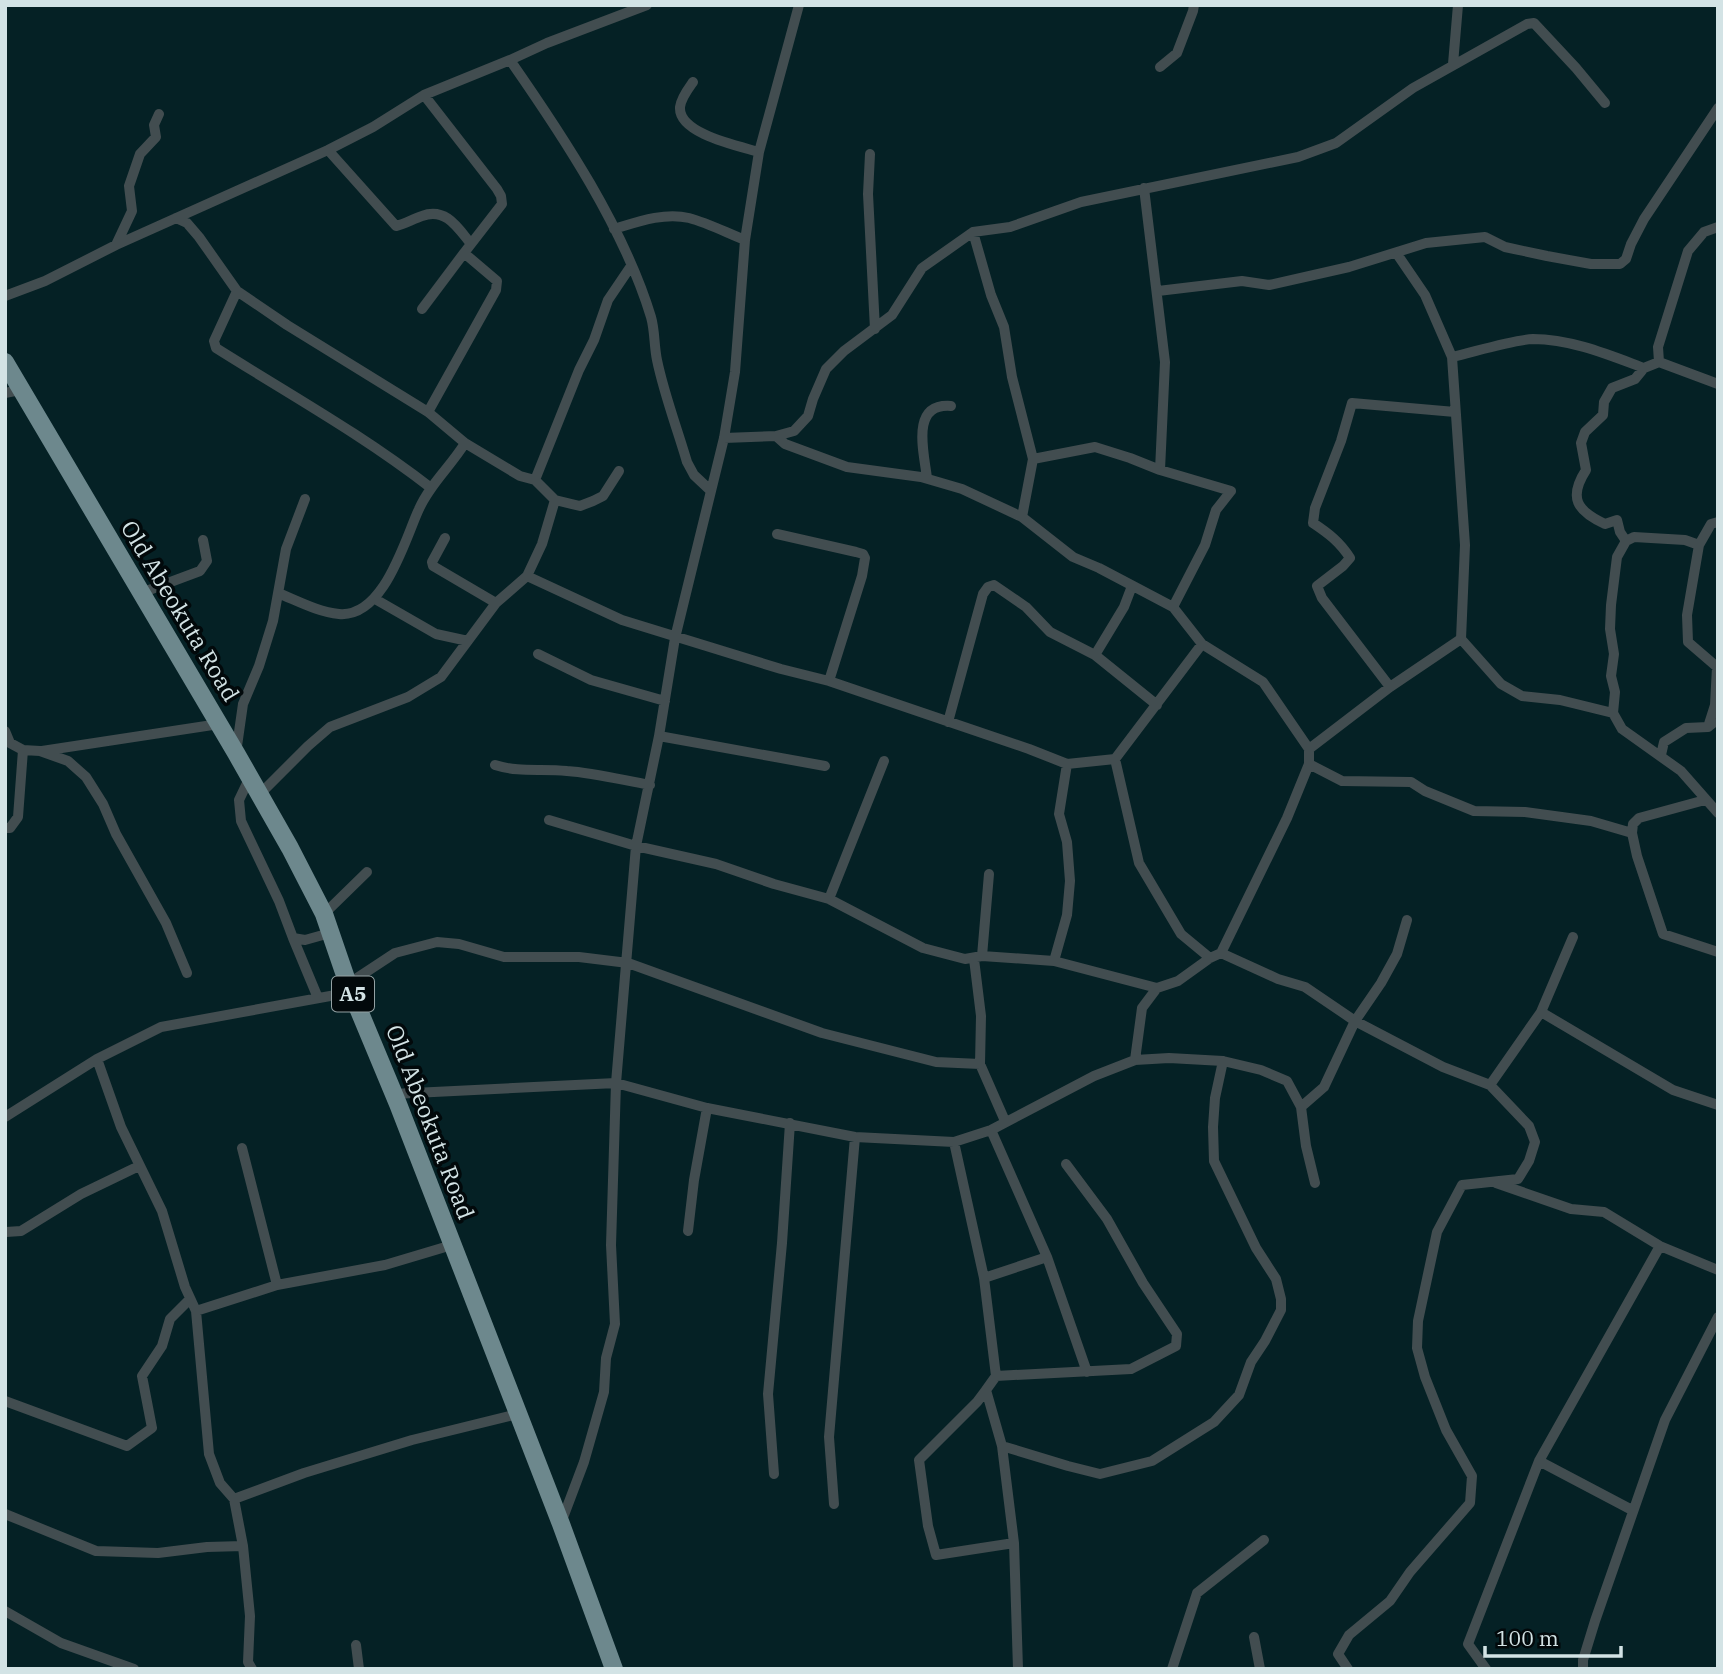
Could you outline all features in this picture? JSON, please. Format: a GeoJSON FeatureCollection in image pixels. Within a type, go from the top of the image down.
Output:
{"type":"FeatureCollection","features":[{"type":"Feature","properties":{"kind":"highway","name":"Old Abeokuta Road"},"geometry":{"type":"LineString","coordinates":[[5,362],[13,392],[141,593],[260,794],[324,914],[350,988],[561,1524],[614,1669]]}},
{"type":"Feature","properties":{"kind":"street"},"geometry":{"type":"LineString","coordinates":[[5,296],[45,281],[116,245],[328,150],[373,127],[424,95],[547,43],[647,5]]}},
{"type":"Feature","properties":{"kind":"street"},"geometry":{"type":"LineString","coordinates":[[561,1524],[584,1462],[604,1392],[606,1358],[615,1324],[611,1245],[616,1083],[636,846],[650,785],[675,638],[724,438],[735,372],[745,240],[759,152],[799,5]]}},
{"type":"Feature","properties":{"kind":"street"},"geometry":{"type":"LineString","coordinates":[[1160,67],[1177,53],[1194,5]]}},
{"type":"Feature","properties":{"kind":"street"},"geometry":{"type":"LineString","coordinates":[[1453,64],[1458,5]]}},
{"type":"Feature","properties":{"kind":"street"},"geometry":{"type":"LineString","coordinates":[[724,438],[776,436],[794,430],[808,416],[813,398],[827,369],[844,351],[892,315],[922,268],[973,232],[1010,227],[1081,202],[1285,160],[1336,143],[1413,88],[1524,25],[1534,23],[1605,103]]}},
{"type":"Feature","properties":{"kind":"street"},"geometry":{"type":"LineString","coordinates":[[510,60],[551,120],[614,229],[651,317],[657,360],[687,462],[694,475],[711,491]]}},
{"type":"Feature","properties":{"kind":"street"},"geometry":{"type":"LineString","coordinates":[[693,82],[682,99],[680,109],[684,120],[699,133],[759,152]]}},
{"type":"Feature","properties":{"kind":"street"},"geometry":{"type":"LineString","coordinates":[[422,309],[502,204],[501,196],[424,95]]}},
{"type":"Feature","properties":{"kind":"street"},"geometry":{"type":"LineString","coordinates":[[1158,291],[1242,281],[1269,285],[1397,254],[1426,243],[1485,237],[1505,247],[1547,256],[1591,264],[1620,264],[1626,259],[1644,219],[1690,148],[1715,122],[1718,108]]}},
{"type":"Feature","properties":{"kind":"street"},"geometry":{"type":"LineString","coordinates":[[116,245],[132,211],[129,186],[140,154],[156,137],[154,125],[159,114]]}},
{"type":"Feature","properties":{"kind":"street"},"geometry":{"type":"LineString","coordinates":[[328,150],[396,226],[425,214],[451,218],[467,248],[497,281],[496,290],[428,412]]}},
{"type":"Feature","properties":{"kind":"street"},"geometry":{"type":"LineString","coordinates":[[870,154],[868,194],[875,329]]}},
{"type":"Feature","properties":{"kind":"street"},"geometry":{"type":"LineString","coordinates":[[1144,188],[1165,362],[1160,470]]}},
{"type":"Feature","properties":{"kind":"street"},"geometry":{"type":"LineString","coordinates":[[614,229],[642,220],[670,216],[688,218],[745,240]]}},
{"type":"Feature","properties":{"kind":"street"},"geometry":{"type":"LineString","coordinates":[[176,219],[187,223],[199,237],[237,291],[428,412],[465,443],[520,477],[535,480],[555,500],[580,506],[593,501],[603,496],[619,471]]}},
{"type":"Feature","properties":{"kind":"street"},"geometry":{"type":"LineString","coordinates":[[1659,362],[1658,347],[1688,251],[1704,232],[1718,227]]}},
{"type":"Feature","properties":{"kind":"street"},"geometry":{"type":"LineString","coordinates":[[973,232],[991,295],[1004,327],[1012,377],[1033,459],[1022,517]]}},
{"type":"Feature","properties":{"kind":"street"},"geometry":{"type":"LineString","coordinates":[[1397,254],[1425,295],[1452,357],[1465,545],[1461,639],[1501,684],[1522,696],[1560,700],[1613,713]]}},
{"type":"Feature","properties":{"kind":"street"},"geometry":{"type":"LineString","coordinates":[[535,480],[608,300],[631,266]]}},
{"type":"Feature","properties":{"kind":"street"},"geometry":{"type":"LineString","coordinates":[[237,291],[214,341],[216,348],[339,422],[389,455],[431,488]]}},
{"type":"Feature","properties":{"kind":"street"},"geometry":{"type":"LineString","coordinates":[[1452,357],[1532,339],[1570,344],[1644,368]]}},
{"type":"Feature","properties":{"kind":"street"},"geometry":{"type":"LineString","coordinates":[[1626,541],[1617,520],[1605,524],[1588,516],[1576,498],[1577,484],[1586,470],[1581,443],[1585,432],[1602,415],[1604,402],[1612,388],[1635,379],[1644,368],[1659,362],[1718,384]]}},
{"type":"Feature","properties":{"kind":"street"},"geometry":{"type":"LineString","coordinates":[[1390,687],[1322,598],[1318,586],[1350,558],[1331,535],[1313,523],[1315,508],[1341,441],[1352,403],[1455,412]]}},
{"type":"Feature","properties":{"kind":"street"},"geometry":{"type":"LineString","coordinates":[[927,478],[922,428],[926,414],[939,405],[951,406]]}},
{"type":"Feature","properties":{"kind":"street"},"geometry":{"type":"LineString","coordinates":[[549,820],[636,846],[716,864],[829,899],[923,948],[978,958],[1055,961],[1157,988],[1178,981],[1216,956],[1287,818],[1309,764],[1309,748],[1263,682],[1202,644],[1173,607],[1073,557],[1022,517],[962,488],[927,478],[847,467],[785,444],[776,436]]}},
{"type":"Feature","properties":{"kind":"street"},"geometry":{"type":"LineString","coordinates":[[278,593],[324,611],[343,614],[375,599],[398,562],[419,508],[465,443]]}},
{"type":"Feature","properties":{"kind":"street"},"geometry":{"type":"LineString","coordinates":[[1033,459],[1095,447],[1231,491],[1216,510],[1205,545],[1173,607]]}},
{"type":"Feature","properties":{"kind":"street"},"geometry":{"type":"LineString","coordinates":[[236,753],[243,704],[262,655],[286,549],[305,499]]}},
{"type":"Feature","properties":{"kind":"street"},"geometry":{"type":"LineString","coordinates":[[260,794],[330,727],[408,697],[440,677],[496,603],[527,576],[542,544],[555,500]]}},
{"type":"Feature","properties":{"kind":"street"},"geometry":{"type":"LineString","coordinates":[[1661,755],[1664,742],[1686,728],[1713,723],[1717,667],[1688,642],[1687,615],[1699,545],[1711,524],[1718,522]]}},
{"type":"Feature","properties":{"kind":"street"},"geometry":{"type":"LineString","coordinates":[[777,534],[863,554],[862,576],[829,681]]}},
{"type":"Feature","properties":{"kind":"street"},"geometry":{"type":"LineString","coordinates":[[1699,545],[1685,540],[1634,537],[1626,541],[1617,557],[1610,629],[1614,654],[1611,676],[1615,692],[1613,713],[1622,729],[1681,771],[1718,813]]}},
{"type":"Feature","properties":{"kind":"street"},"geometry":{"type":"LineString","coordinates":[[445,538],[432,562],[433,566],[496,603]]}},
{"type":"Feature","properties":{"kind":"street"},"geometry":{"type":"LineString","coordinates":[[141,593],[200,571],[207,561],[203,540]]}},
{"type":"Feature","properties":{"kind":"street"},"geometry":{"type":"LineString","coordinates":[[527,576],[622,621],[829,681],[1028,748],[1067,764],[1115,760],[1202,644]]}},
{"type":"Feature","properties":{"kind":"street"},"geometry":{"type":"LineString","coordinates":[[948,722],[983,594],[988,587],[994,585],[1026,607],[1050,632],[1095,655],[1157,705]]}},
{"type":"Feature","properties":{"kind":"street"},"geometry":{"type":"LineString","coordinates":[[1095,655],[1124,607],[1132,586]]}},
{"type":"Feature","properties":{"kind":"street"},"geometry":{"type":"LineString","coordinates":[[375,599],[436,634],[468,641]]}},
{"type":"Feature","properties":{"kind":"street"},"geometry":{"type":"LineString","coordinates":[[1309,748],[1390,687],[1461,639]]}},
{"type":"Feature","properties":{"kind":"street"},"geometry":{"type":"LineString","coordinates":[[538,654],[591,680],[665,702]]}},
{"type":"Feature","properties":{"kind":"street"},"geometry":{"type":"LineString","coordinates":[[5,731],[8,744],[23,750],[40,751],[219,724]]}},
{"type":"Feature","properties":{"kind":"street"},"geometry":{"type":"LineString","coordinates":[[659,736],[825,766]]}},
{"type":"Feature","properties":{"kind":"street"},"geometry":{"type":"LineString","coordinates":[[5,828],[10,828],[18,817],[23,750]]}},
{"type":"Feature","properties":{"kind":"street"},"geometry":{"type":"LineString","coordinates":[[40,751],[68,761],[86,777],[166,923],[187,973]]}},
{"type":"Feature","properties":{"kind":"street"},"geometry":{"type":"LineString","coordinates":[[1115,760],[1139,863],[1181,934],[1216,956],[1305,987],[1356,1021],[1443,1067],[1490,1085],[1529,1126],[1535,1142],[1529,1161],[1518,1179],[1462,1185],[1437,1232],[1418,1321],[1417,1348],[1425,1377],[1446,1430],[1472,1476],[1470,1503],[1410,1572],[1390,1601],[1349,1635],[1338,1654],[1348,1669]]}},
{"type":"Feature","properties":{"kind":"street"},"geometry":{"type":"LineString","coordinates":[[829,899],[884,761]]}},
{"type":"Feature","properties":{"kind":"street"},"geometry":{"type":"LineString","coordinates":[[1055,961],[1067,915],[1070,881],[1067,842],[1059,814],[1067,764]]}},
{"type":"Feature","properties":{"kind":"street"},"geometry":{"type":"LineString","coordinates":[[1309,764],[1342,781],[1411,782],[1425,791],[1474,811],[1524,812],[1591,821],[1632,833]]}},
{"type":"Feature","properties":{"kind":"street"},"geometry":{"type":"LineString","coordinates":[[495,765],[531,772],[550,769],[572,771],[650,785]]}},
{"type":"Feature","properties":{"kind":"street"},"geometry":{"type":"LineString","coordinates":[[250,777],[239,800],[242,821],[279,901],[317,998]]}},
{"type":"Feature","properties":{"kind":"street"},"geometry":{"type":"LineString","coordinates":[[1705,800],[1639,818],[1633,824],[1632,833],[1637,856],[1664,934],[1718,952]]}},
{"type":"Feature","properties":{"kind":"street"},"geometry":{"type":"LineString","coordinates":[[324,914],[367,872]]}},
{"type":"Feature","properties":{"kind":"street"},"geometry":{"type":"LineString","coordinates":[[989,874],[978,958],[980,1064],[1005,1121]]}},
{"type":"Feature","properties":{"kind":"street"},"geometry":{"type":"LineString","coordinates":[[1301,1107],[1324,1087],[1356,1021],[1397,954],[1407,920]]}},
{"type":"Feature","properties":{"kind":"street"},"geometry":{"type":"LineString","coordinates":[[293,938],[305,940],[330,933]]}},
{"type":"Feature","properties":{"kind":"street"},"geometry":{"type":"LineString","coordinates":[[1490,1085],[1541,1012],[1573,937]]}},
{"type":"Feature","properties":{"kind":"street"},"geometry":{"type":"LineString","coordinates":[[5,1117],[97,1059],[161,1027],[317,998],[350,988],[395,953],[437,942],[459,944],[504,957],[579,957],[628,963],[822,1033],[936,1062],[980,1064]]}},
{"type":"Feature","properties":{"kind":"street"},"geometry":{"type":"LineString","coordinates":[[1135,1060],[1142,1008],[1157,988]]}},
{"type":"Feature","properties":{"kind":"street"},"geometry":{"type":"LineString","coordinates":[[1541,1012],[1673,1090],[1718,1105]]}},
{"type":"Feature","properties":{"kind":"street"},"geometry":{"type":"LineString","coordinates":[[393,1094],[616,1083],[707,1108],[855,1137],[954,1142],[990,1130],[1064,1090],[1135,1060],[1169,1058],[1223,1061],[1261,1070],[1287,1081],[1301,1107],[1306,1146],[1315,1183]]}},
{"type":"Feature","properties":{"kind":"street"},"geometry":{"type":"LineString","coordinates":[[97,1059],[121,1128],[162,1211],[195,1311],[209,1454],[220,1483],[234,1499],[243,1546],[250,1616],[248,1667]]}},
{"type":"Feature","properties":{"kind":"street"},"geometry":{"type":"LineString","coordinates":[[1002,1446],[1100,1474],[1152,1461],[1214,1422],[1238,1395],[1251,1363],[1281,1310],[1281,1299],[1276,1279],[1256,1248],[1214,1161],[1215,1098],[1223,1061]]}},
{"type":"Feature","properties":{"kind":"street"},"geometry":{"type":"LineString","coordinates":[[688,1231],[707,1108]]}},
{"type":"Feature","properties":{"kind":"street"},"geometry":{"type":"LineString","coordinates":[[774,1474],[768,1394],[790,1123]]}},
{"type":"Feature","properties":{"kind":"street"},"geometry":{"type":"LineString","coordinates":[[990,1130],[1047,1257],[1087,1371]]}},
{"type":"Feature","properties":{"kind":"street"},"geometry":{"type":"LineString","coordinates":[[834,1504],[830,1437],[855,1137]]}},
{"type":"Feature","properties":{"kind":"street"},"geometry":{"type":"LineString","coordinates":[[954,1142],[984,1278],[996,1376],[977,1402],[919,1460],[928,1526],[936,1555],[1014,1543]]}},
{"type":"Feature","properties":{"kind":"street"},"geometry":{"type":"LineString","coordinates":[[242,1149],[277,1285]]}},
{"type":"Feature","properties":{"kind":"street"},"geometry":{"type":"LineString","coordinates":[[996,1376],[1131,1369],[1176,1346],[1177,1334],[1143,1283],[1107,1219],[1066,1164]]}},
{"type":"Feature","properties":{"kind":"street"},"geometry":{"type":"LineString","coordinates":[[6,1232],[22,1231],[81,1194],[139,1166]]}},
{"type":"Feature","properties":{"kind":"street"},"geometry":{"type":"LineString","coordinates":[[1490,1181],[1571,1209],[1604,1212],[1660,1246],[1718,1270]]}},
{"type":"Feature","properties":{"kind":"street"},"geometry":{"type":"LineString","coordinates":[[195,1311],[277,1285],[385,1265],[452,1245]]}},
{"type":"Feature","properties":{"kind":"street"},"geometry":{"type":"LineString","coordinates":[[1486,1669],[1468,1644],[1539,1461],[1660,1246]]}},
{"type":"Feature","properties":{"kind":"street"},"geometry":{"type":"LineString","coordinates":[[984,1278],[1047,1257]]}},
{"type":"Feature","properties":{"kind":"street"},"geometry":{"type":"LineString","coordinates":[[5,1401],[127,1446],[152,1427],[142,1376],[162,1346],[170,1319],[190,1299]]}},
{"type":"Feature","properties":{"kind":"street"},"geometry":{"type":"LineString","coordinates":[[1583,1669],[1583,1660],[1632,1510],[1665,1420],[1718,1317]]}},
{"type":"Feature","properties":{"kind":"street"},"geometry":{"type":"LineString","coordinates":[[986,1390],[1002,1446],[1014,1543],[1018,1669]]}},
{"type":"Feature","properties":{"kind":"street"},"geometry":{"type":"LineString","coordinates":[[234,1499],[304,1473],[412,1440],[518,1414]]}},
{"type":"Feature","properties":{"kind":"street"},"geometry":{"type":"LineString","coordinates":[[1539,1461],[1632,1510]]}},
{"type":"Feature","properties":{"kind":"street"},"geometry":{"type":"LineString","coordinates":[[5,1514],[96,1551],[158,1553],[207,1546],[243,1546]]}},
{"type":"Feature","properties":{"kind":"street"},"geometry":{"type":"LineString","coordinates":[[1172,1669],[1197,1593],[1264,1541]]}},
{"type":"Feature","properties":{"kind":"street"},"geometry":{"type":"LineString","coordinates":[[5,1611],[61,1643],[134,1669]]}},
{"type":"Feature","properties":{"kind":"street"},"geometry":{"type":"LineString","coordinates":[[1254,1637],[1260,1669]]}},
{"type":"Feature","properties":{"kind":"street"},"geometry":{"type":"LineString","coordinates":[[356,1645],[359,1669]]}}]}
